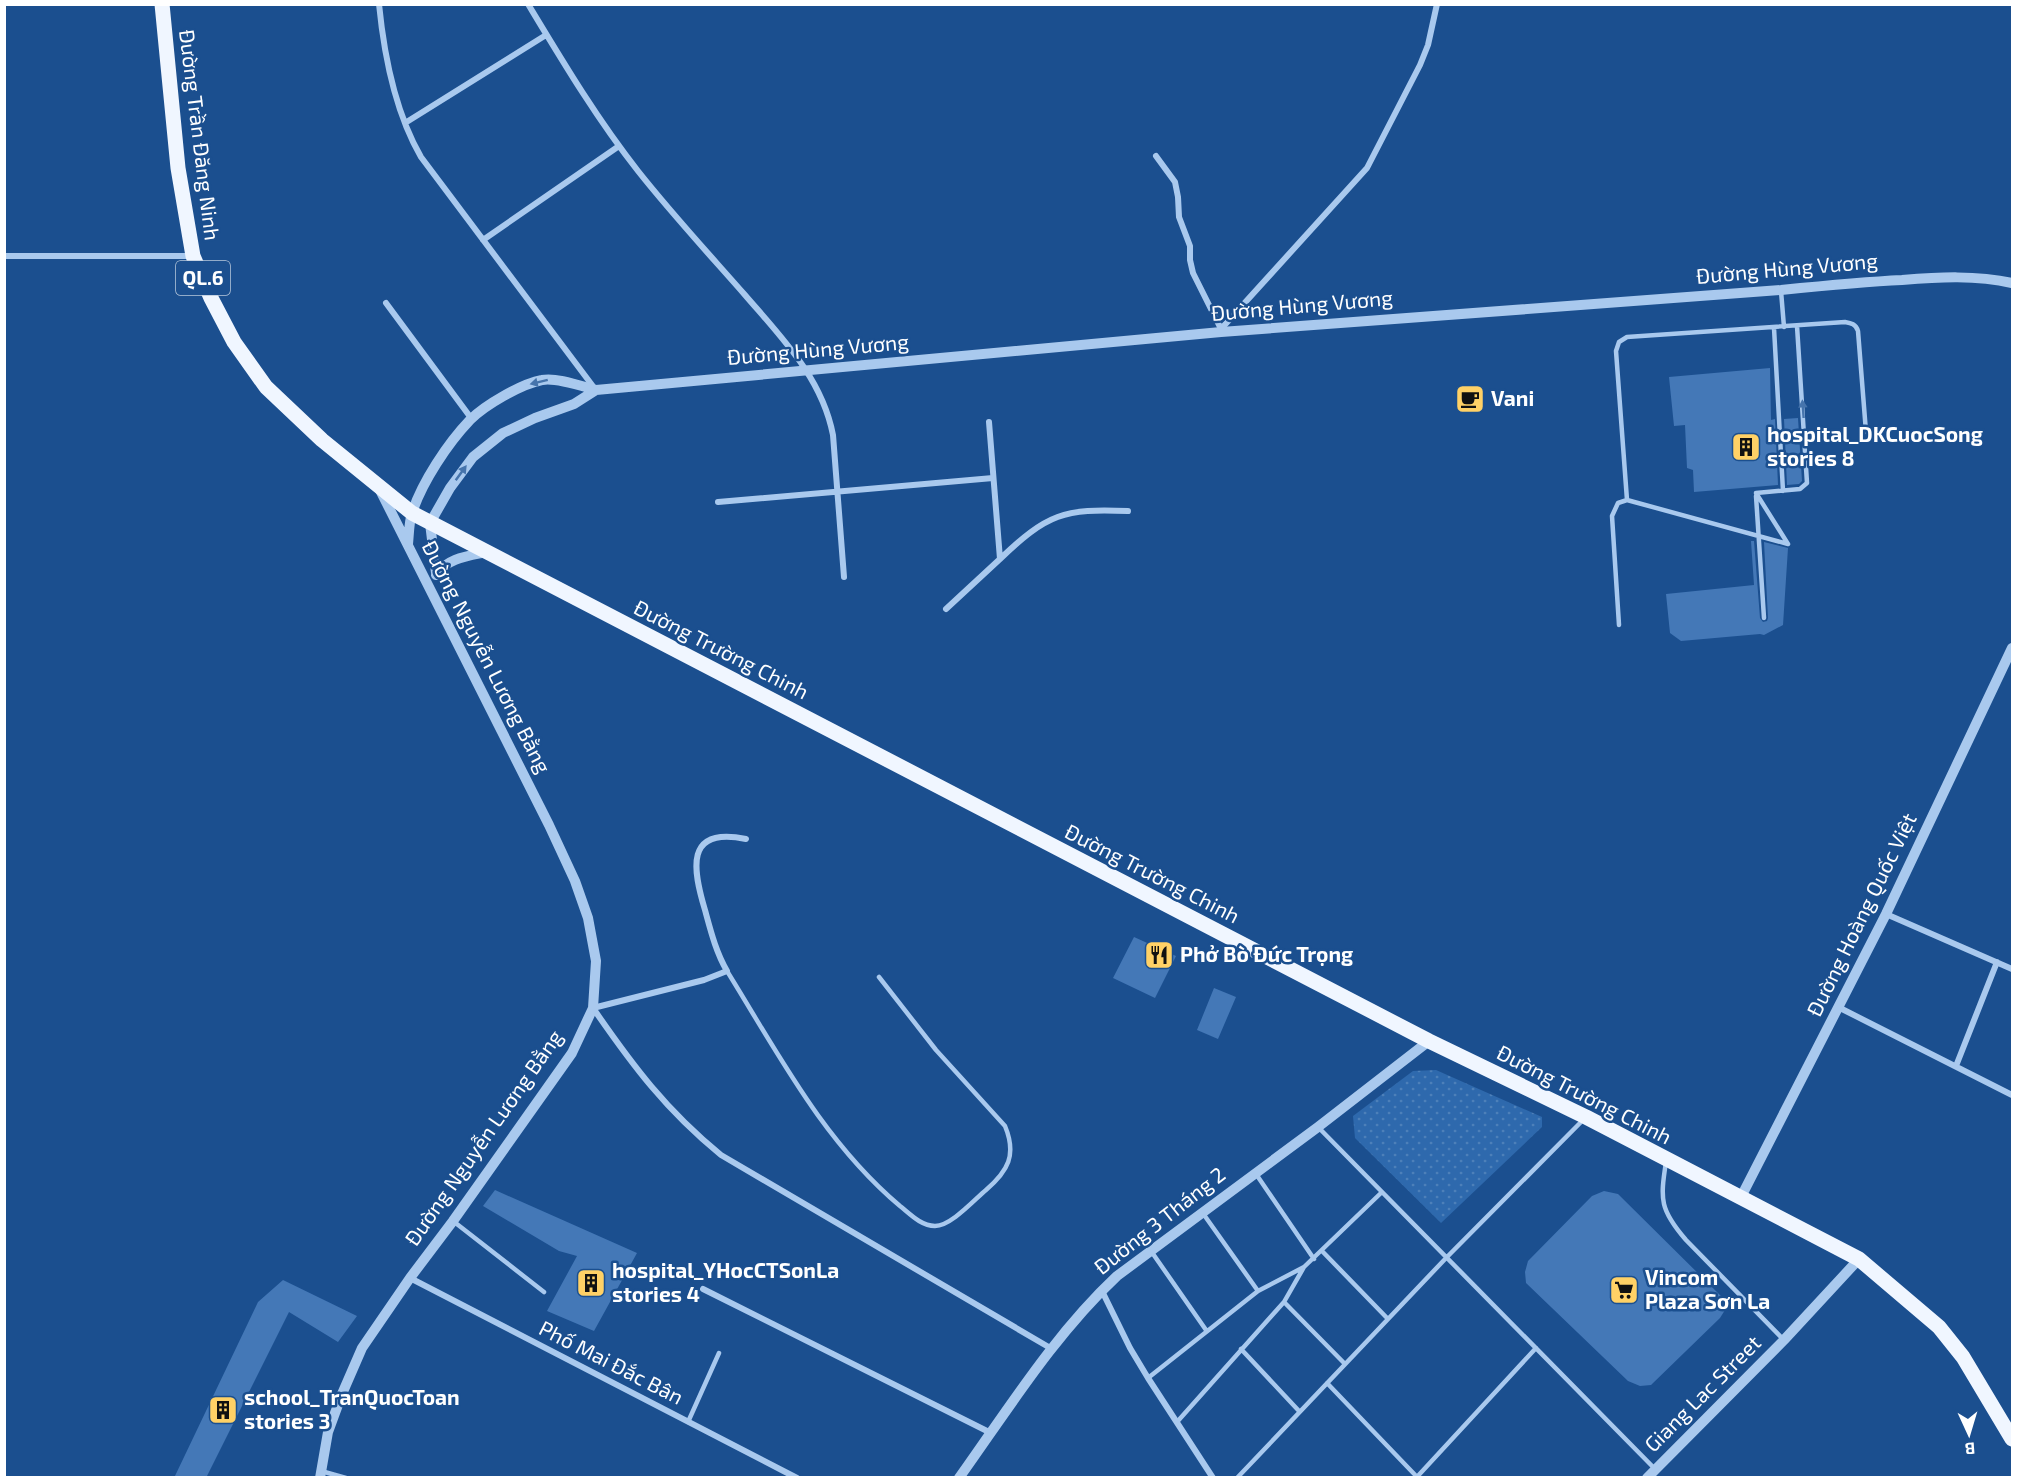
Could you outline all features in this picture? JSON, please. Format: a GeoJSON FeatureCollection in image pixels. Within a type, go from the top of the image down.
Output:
{"type":"FeatureCollection","features":[{"type":"Feature","properties":{"kind":"main road","name":"Đường Trần Đăng Ninh"},"geometry":{"type":"LineString","coordinates":[[162,4],[178,168],[193,256],[211,298],[234,342],[266,387],[322,440],[379,488]]}},
{"type":"Feature","properties":{"kind":"main road","name":"Đường Trường Chinh"},"geometry":{"type":"LineString","coordinates":[[379,488],[412,513],[430,523],[1429,1041],[1586,1117],[1859,1259],[1939,1327],[1963,1358],[2013,1439]]}},
{"type":"Feature","properties":{"kind":"street"},"geometry":{"type":"LineString","coordinates":[[379,4],[385,46],[405,123],[420,157],[596,390]]}},
{"type":"Feature","properties":{"kind":"street"},"geometry":{"type":"LineString","coordinates":[[528,4],[582,94],[619,146],[659,197],[794,352],[823,399],[833,435],[844,577]]}},
{"type":"Feature","properties":{"kind":"street"},"geometry":{"type":"LineString","coordinates":[[1156,156],[1175,182],[1179,217],[1190,246],[1193,273],[1221,331],[1367,168],[1420,65],[1428,45],[1437,4]]}},
{"type":"Feature","properties":{"kind":"street"},"geometry":{"type":"LineString","coordinates":[[405,123],[546,35]]}},
{"type":"Feature","properties":{"kind":"street"},"geometry":{"type":"LineString","coordinates":[[483,240],[619,146]]}},
{"type":"Feature","properties":{"kind":"street"},"geometry":{"type":"LineString","coordinates":[[4,256],[193,256]]}},
{"type":"Feature","properties":{"kind":"street","name":"Đường Hùng Vương"},"geometry":{"type":"LineString","coordinates":[[412,513],[444,452],[471,418],[514,390],[543,379],[596,390],[1221,331],[1781,290],[1853,282],[1951,277],[2013,283]]}},
{"type":"Feature","properties":{"kind":"street"},"geometry":{"type":"LineString","coordinates":[[386,303],[471,418]]}},
{"type":"Feature","properties":{"kind":"street","name":"Đường Hùng Vương"},"geometry":{"type":"LineString","coordinates":[[430,523],[450,488],[473,457],[502,433],[574,404],[596,390]]}},
{"type":"Feature","properties":{"kind":"street"},"geometry":{"type":"LineString","coordinates":[[989,422],[1000,559]]}},
{"type":"Feature","properties":{"kind":"street"},"geometry":{"type":"LineString","coordinates":[[718,502],[993,478]]}},
{"type":"Feature","properties":{"kind":"street","name":"Đường Nguyễn Lương Bằng"},"geometry":{"type":"LineString","coordinates":[[320,1474],[328,1432],[363,1348],[410,1278],[572,1053],[592,1008],[596,961],[588,918],[549,825],[379,488]]}},
{"type":"Feature","properties":{"kind":"street"},"geometry":{"type":"LineString","coordinates":[[946,609],[1020,540],[1047,520],[1091,509],[1128,511]]}},
{"type":"Feature","properties":{"kind":"street"},"geometry":{"type":"LineString","coordinates":[[408,544],[412,513]]}},
{"type":"Feature","properties":{"kind":"street"},"geometry":{"type":"LineString","coordinates":[[430,523],[436,573]]}},
{"type":"Feature","properties":{"kind":"street"},"geometry":{"type":"LineString","coordinates":[[430,589],[436,573],[445,564],[464,556],[487,552]]}},
{"type":"Feature","properties":{"kind":"street","name":"Đường Hoàng Quốc Việt"},"geometry":{"type":"LineString","coordinates":[[1741,1197],[1886,914],[2013,648]]}},
{"type":"Feature","properties":{"kind":"street"},"geometry":{"type":"LineString","coordinates":[[746,839],[724,837],[713,839],[699,852],[696,859],[695,872],[715,947],[727,971],[704,980],[592,1008],[637,1072],[691,1131],[721,1155],[1052,1349]]}},
{"type":"Feature","properties":{"kind":"street"},"geometry":{"type":"LineString","coordinates":[[1886,914],[2013,969]]}},
{"type":"Feature","properties":{"kind":"street"},"geometry":{"type":"LineString","coordinates":[[1956,1066],[1997,962]]}},
{"type":"Feature","properties":{"kind":"street"},"geometry":{"type":"LineString","coordinates":[[1838,1007],[2013,1095]]}},
{"type":"Feature","properties":{"kind":"street","name":"Đường 3 Tháng 2"},"geometry":{"type":"LineString","coordinates":[[959,1478],[1052,1349],[1102,1290],[1151,1250],[1318,1127],[1429,1041]]}},
{"type":"Feature","properties":{"kind":"street","name":"Giang Lac Street"},"geometry":{"type":"LineString","coordinates":[[1647,1478],[1784,1340],[1859,1259]]}},
{"type":"Feature","properties":{"kind":"street","name":"Phố Mai Đắc Bân"},"geometry":{"type":"LineString","coordinates":[[410,1278],[797,1478]]}},
{"type":"Feature","properties":{"kind":"street"},"geometry":{"type":"LineString","coordinates":[[703,1289],[991,1433]]}},
{"type":"Feature","properties":{"kind":"street"},"geometry":{"type":"LineString","coordinates":[[1102,1290],[1130,1348],[1213,1478]]}},
{"type":"Feature","properties":{"kind":"lane"},"geometry":{"type":"LineString","coordinates":[[1781,290],[1784,327]]}},
{"type":"Feature","properties":{"kind":"lane"},"geometry":{"type":"LineString","coordinates":[[1627,500],[1616,351],[1619,342],[1627,337],[1845,322],[1857,327],[1866,432]]}},
{"type":"Feature","properties":{"kind":"lane"},"geometry":{"type":"LineString","coordinates":[[1756,493],[1800,489],[1808,480],[1797,326]]}},
{"type":"Feature","properties":{"kind":"lane"},"geometry":{"type":"LineString","coordinates":[[1774,328],[1783,491]]}},
{"type":"Feature","properties":{"kind":"lane"},"geometry":{"type":"LineString","coordinates":[[1619,625],[1612,516],[1618,503],[1627,500],[1788,544],[1756,493]]}},
{"type":"Feature","properties":{"kind":"lane"},"geometry":{"type":"LineString","coordinates":[[1756,493],[1764,618]]}},
{"type":"Feature","properties":{"kind":"lane"},"geometry":{"type":"LineString","coordinates":[[727,971],[810,1107],[856,1165],[887,1195],[922,1223],[931,1226],[945,1225],[1004,1172],[1011,1151],[1008,1135],[1005,1126],[936,1050],[879,977]]}},
{"type":"Feature","properties":{"kind":"lane"},"geometry":{"type":"LineString","coordinates":[[1237,1478],[1447,1257],[1586,1117]]}},
{"type":"Feature","properties":{"kind":"lane"},"geometry":{"type":"LineString","coordinates":[[1318,1127],[1656,1469]]}},
{"type":"Feature","properties":{"kind":"lane"},"geometry":{"type":"LineString","coordinates":[[1666,1160],[1662,1191],[1664,1208],[1671,1222],[1784,1340]]}},
{"type":"Feature","properties":{"kind":"lane"},"geometry":{"type":"LineString","coordinates":[[1255,1173],[1314,1259]]}},
{"type":"Feature","properties":{"kind":"lane"},"geometry":{"type":"LineString","coordinates":[[1148,1378],[1258,1291],[1304,1267],[1382,1192]]}},
{"type":"Feature","properties":{"kind":"lane"},"geometry":{"type":"LineString","coordinates":[[1202,1212],[1258,1291]]}},
{"type":"Feature","properties":{"kind":"lane"},"geometry":{"type":"LineString","coordinates":[[453,1221],[544,1292]]}},
{"type":"Feature","properties":{"kind":"lane"},"geometry":{"type":"LineString","coordinates":[[1151,1250],[1206,1330]]}},
{"type":"Feature","properties":{"kind":"lane"},"geometry":{"type":"LineString","coordinates":[[1322,1251],[1388,1319]]}},
{"type":"Feature","properties":{"kind":"lane"},"geometry":{"type":"LineString","coordinates":[[1177,1422],[1284,1302],[1304,1267]]}},
{"type":"Feature","properties":{"kind":"lane"},"geometry":{"type":"LineString","coordinates":[[1284,1302],[1345,1364]]}},
{"type":"Feature","properties":{"kind":"lane"},"geometry":{"type":"LineString","coordinates":[[1327,1383],[1417,1477],[1536,1348]]}},
{"type":"Feature","properties":{"kind":"lane"},"geometry":{"type":"LineString","coordinates":[[1241,1349],[1299,1411]]}},
{"type":"Feature","properties":{"kind":"lane"},"geometry":{"type":"LineString","coordinates":[[688,1422],[719,1353]]}},
{"type":"Feature","properties":{"kind":"lane"},"geometry":{"type":"LineString","coordinates":[[320,1474],[346,1478]]}},
{"type":"Feature","properties":{"kind":"shaded area"},"geometry":{"type":"Polygon","coordinates":[[[1436,1070],[1542,1117],[1542,1127],[1441,1223],[1355,1138],[1353,1116],[1413,1071],[1436,1070]]]}},
{"type":"Feature","properties":{"kind":"building","name":"hospital_DKCuocSong stories 8"},"geometry":{"type":"Polygon","coordinates":[[[1770,368],[1771,420],[1775,419],[1778,485],[1694,492],[1693,470],[1687,468],[1685,425],[1674,426],[1669,377],[1770,368]]]}},
{"type":"Feature","properties":{"kind":"building"},"geometry":{"type":"Polygon","coordinates":[[[1798,418],[1802,481],[1799,484],[1787,485],[1784,419],[1798,418]]]}},
{"type":"Feature","properties":{"kind":"building"},"geometry":{"type":"Polygon","coordinates":[[[1751,541],[1754,541],[1760,618],[1763,622],[1768,618],[1764,542],[1788,548],[1783,625],[1764,635],[1681,641],[1670,633],[1666,594],[1754,585],[1751,541]]]}},
{"type":"Feature","properties":{"kind":"building"},"geometry":{"type":"Polygon","coordinates":[[[1134,937],[1176,956],[1155,998],[1113,978],[1134,937]]]}},
{"type":"Feature","properties":{"kind":"building"},"geometry":{"type":"Polygon","coordinates":[[[1214,988],[1236,997],[1218,1039],[1197,1030],[1214,988]]]}},
{"type":"Feature","properties":{"kind":"building","name":"hospital_YHocCTSonLa stories 4"},"geometry":{"type":"Polygon","coordinates":[[[495,1190],[637,1253],[594,1331],[547,1311],[577,1256],[559,1251],[483,1206],[495,1190]]]}},
{"type":"Feature","properties":{"kind":"building","name":"Vincom Plaza Sơn La"},"geometry":{"type":"Polygon","coordinates":[[[1604,1191],[1618,1194],[1723,1298],[1725,1310],[1720,1318],[1651,1385],[1640,1386],[1628,1381],[1526,1283],[1525,1272],[1528,1261],[1592,1196],[1604,1191]]]}},
{"type":"Feature","properties":{"kind":"building","name":"school_TranQuocToan stories 3"},"geometry":{"type":"Polygon","coordinates":[[[283,1280],[357,1316],[338,1342],[289,1312],[206,1478],[174,1478],[258,1302],[283,1280]]]}},
{"type":"Feature","properties":{"kind":"place","name":"Vani"},"geometry":{"type":"Point","coordinates":[1470,399]}},
{"type":"Feature","properties":{"kind":"place","name":"hospital_DKCuocSong stories 8"},"geometry":{"type":"Point","coordinates":[1746,447]}},
{"type":"Feature","properties":{"kind":"place","name":"Phở Bò Đức Trọng"},"geometry":{"type":"Point","coordinates":[1159,955]}},
{"type":"Feature","properties":{"kind":"place","name":"hospital_YHocCTSonLa stories 4"},"geometry":{"type":"Point","coordinates":[591,1283]}},
{"type":"Feature","properties":{"kind":"place","name":"Vincom Plaza Sơn La"},"geometry":{"type":"Point","coordinates":[1624,1290]}},
{"type":"Feature","properties":{"kind":"place","name":"school_TranQuocToan stories 3"},"geometry":{"type":"Point","coordinates":[223,1410]}}]}
